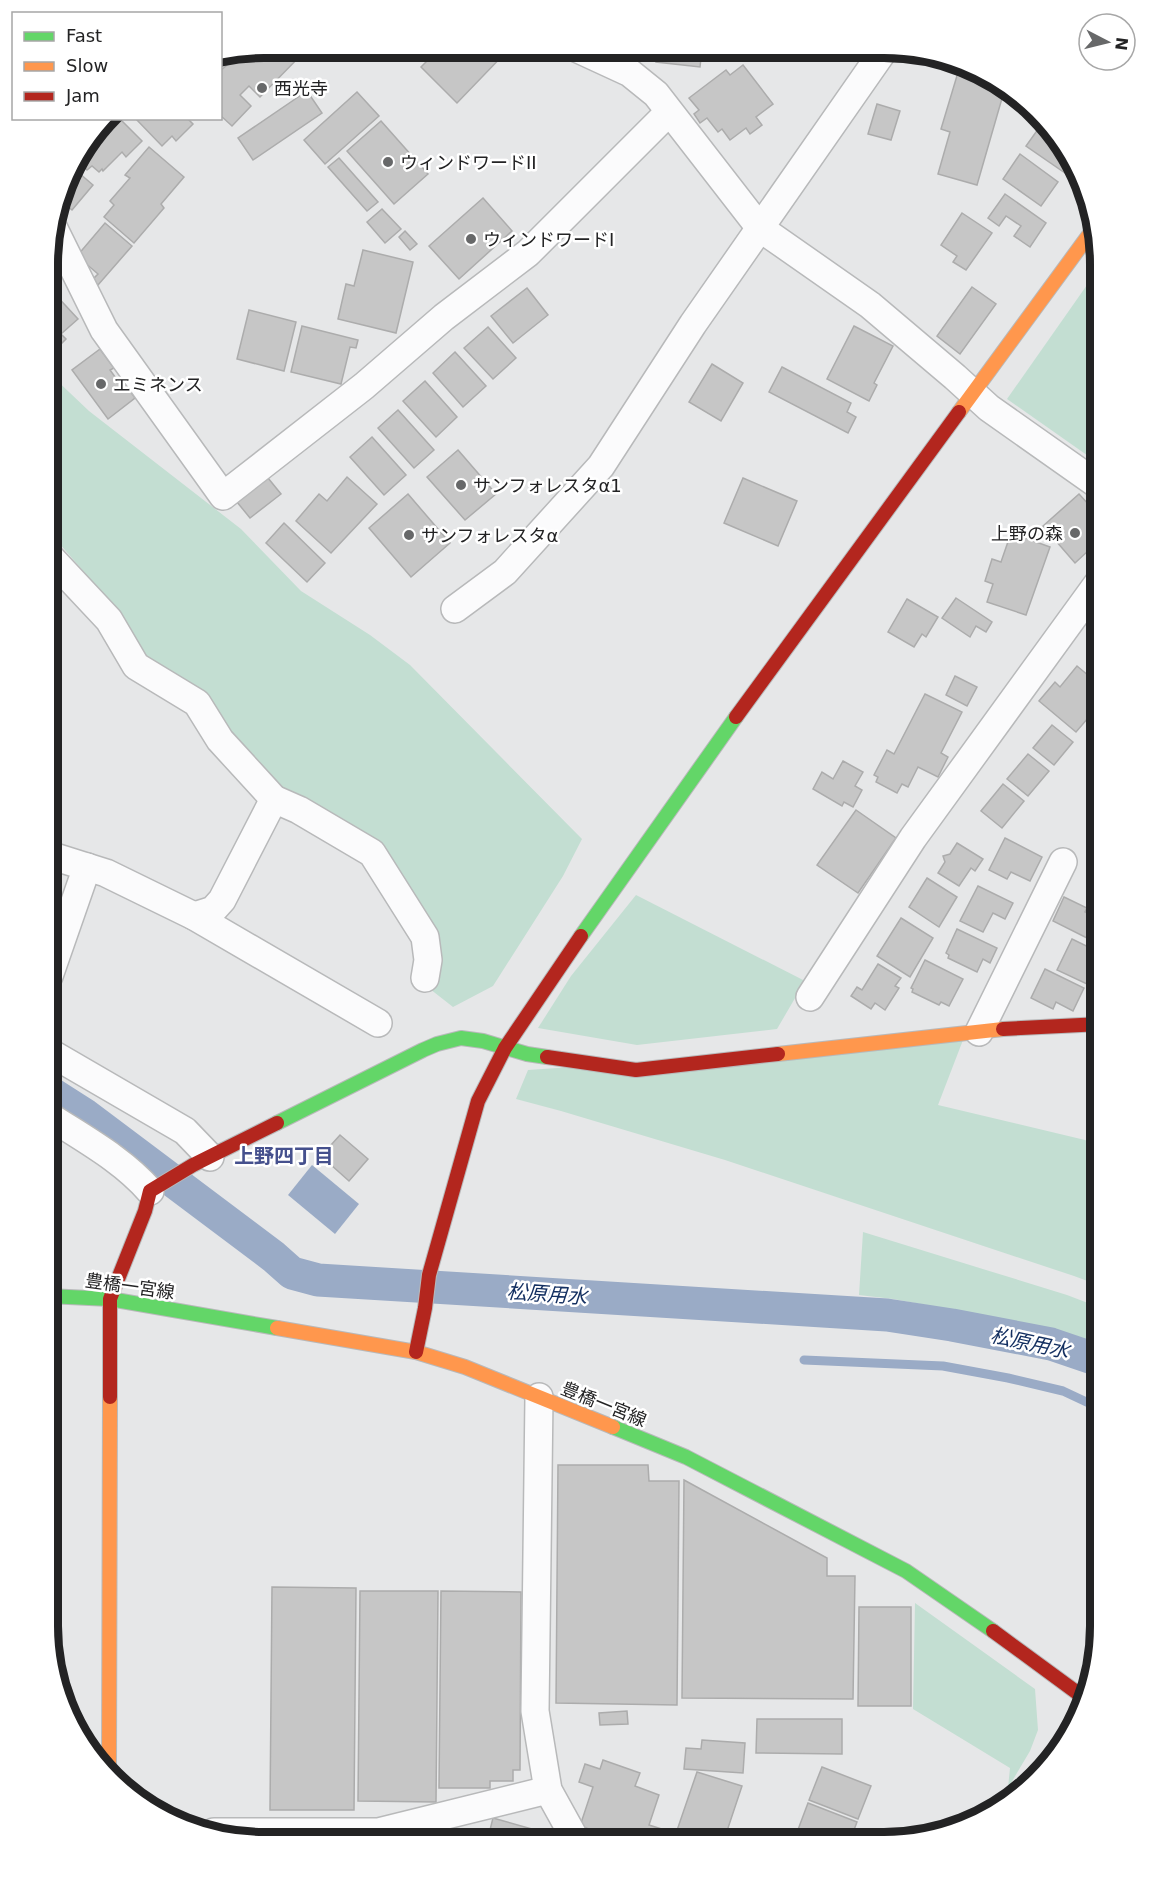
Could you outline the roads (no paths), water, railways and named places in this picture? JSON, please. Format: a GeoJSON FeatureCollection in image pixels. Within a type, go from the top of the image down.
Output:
{"type":"FeatureCollection","features":[{"type":"Feature","properties":{"kind":"street"},"geometry":{"type":"LineString","coordinates":[[598,58],[630,73],[656,94],[760,228],[870,305],[989,408],[1090,479]]}},
{"type":"Feature","properties":{"kind":"street"},"geometry":{"type":"LineString","coordinates":[[455,609],[505,572],[601,466],[693,324],[878,58]]}},
{"type":"Feature","properties":{"kind":"street"},"geometry":{"type":"LineString","coordinates":[[60,241],[104,330],[223,496],[364,386],[444,317],[528,254],[669,112]]}},
{"type":"Feature","properties":{"kind":"street"},"geometry":{"type":"LineString","coordinates":[[416,1352],[429,1275],[478,1101],[505,1048],[610,893],[800,628],[1088,236]]}},
{"type":"Feature","properties":{"kind":"street"},"geometry":{"type":"LineString","coordinates":[[58,565],[109,620],[136,666],[197,703],[220,740],[274,799],[299,810],[372,854],[425,936],[428,960],[425,978]]}},
{"type":"Feature","properties":{"kind":"street"},"geometry":{"type":"LineString","coordinates":[[810,998],[913,838],[1090,594]]}},
{"type":"Feature","properties":{"kind":"street"},"geometry":{"type":"LineString","coordinates":[[194,916],[213,910],[222,900],[274,799]]}},
{"type":"Feature","properties":{"kind":"street"},"geometry":{"type":"LineString","coordinates":[[58,858],[106,873],[194,916],[378,1023]]}},
{"type":"Feature","properties":{"kind":"street"},"geometry":{"type":"LineString","coordinates":[[979,1032],[1063,862]]}},
{"type":"Feature","properties":{"kind":"street"},"geometry":{"type":"LineString","coordinates":[[58,950],[87,867]]}},
{"type":"Feature","properties":{"kind":"street"},"geometry":{"type":"LineString","coordinates":[[109,1761],[110,1299],[145,1211],[158,1185],[201,1161],[437,1044],[461,1038],[483,1041],[527,1054],[636,1070],[979,1032],[1090,1025]]}},
{"type":"Feature","properties":{"kind":"street"},"geometry":{"type":"LineString","coordinates":[[58,1057],[185,1131],[201,1161]]}},
{"type":"Feature","properties":{"kind":"street"},"geometry":{"type":"LineString","coordinates":[[58,1122],[112,1156],[139,1178],[158,1185]]}},
{"type":"Feature","properties":{"kind":"street","name":"豊橋一宮線"},"geometry":{"type":"LineString","coordinates":[[58,1296],[110,1299],[416,1352],[465,1367],[686,1457],[906,1571],[1033,1659],[1079,1694]]}},
{"type":"Feature","properties":{"kind":"street"},"geometry":{"type":"LineString","coordinates":[[539,1397],[535,1711],[548,1790],[572,1832]]}},
{"type":"Feature","properties":{"kind":"street"},"geometry":{"type":"LineString","coordinates":[[265,1832],[378,1832],[548,1790]]}},
{"type":"Feature","properties":{"kind":"water"},"geometry":{"type":"Polygon","coordinates":[[[312,1165],[359,1204],[335,1234],[288,1195],[312,1165]]]}},
{"type":"Feature","properties":{"kind":"waterway","name":"松原用水"},"geometry":{"type":"LineString","coordinates":[[58,1098],[85,1115],[292,1273],[318,1280],[887,1315],[1051,1344],[1090,1357]]}},
{"type":"Feature","properties":{"kind":"waterway"},"geometry":{"type":"LineString","coordinates":[[804,1360],[943,1366],[1063,1391],[1090,1404]]}},
{"type":"Feature","properties":{"kind":"place","name":"西光寺"},"geometry":{"type":"Point","coordinates":[262,88]}},
{"type":"Feature","properties":{"kind":"place","name":"ウィンドワードII"},"geometry":{"type":"Point","coordinates":[388,162]}},
{"type":"Feature","properties":{"kind":"place","name":"ウィンドワードI"},"geometry":{"type":"Point","coordinates":[471,239]}},
{"type":"Feature","properties":{"kind":"place","name":"エミネンス"},"geometry":{"type":"Point","coordinates":[101,384]}},
{"type":"Feature","properties":{"kind":"place","name":"サンフォレスタα1"},"geometry":{"type":"Point","coordinates":[461,485]}},
{"type":"Feature","properties":{"kind":"place","name":"上野の森"},"geometry":{"type":"Point","coordinates":[1075,533]}},
{"type":"Feature","properties":{"kind":"place","name":"サンフォレスタα"},"geometry":{"type":"Point","coordinates":[409,535]}},
{"type":"Feature","properties":{"kind":"district","name":"上野四丁目"},"geometry":{"type":"Point","coordinates":[284,1156]}}]}
